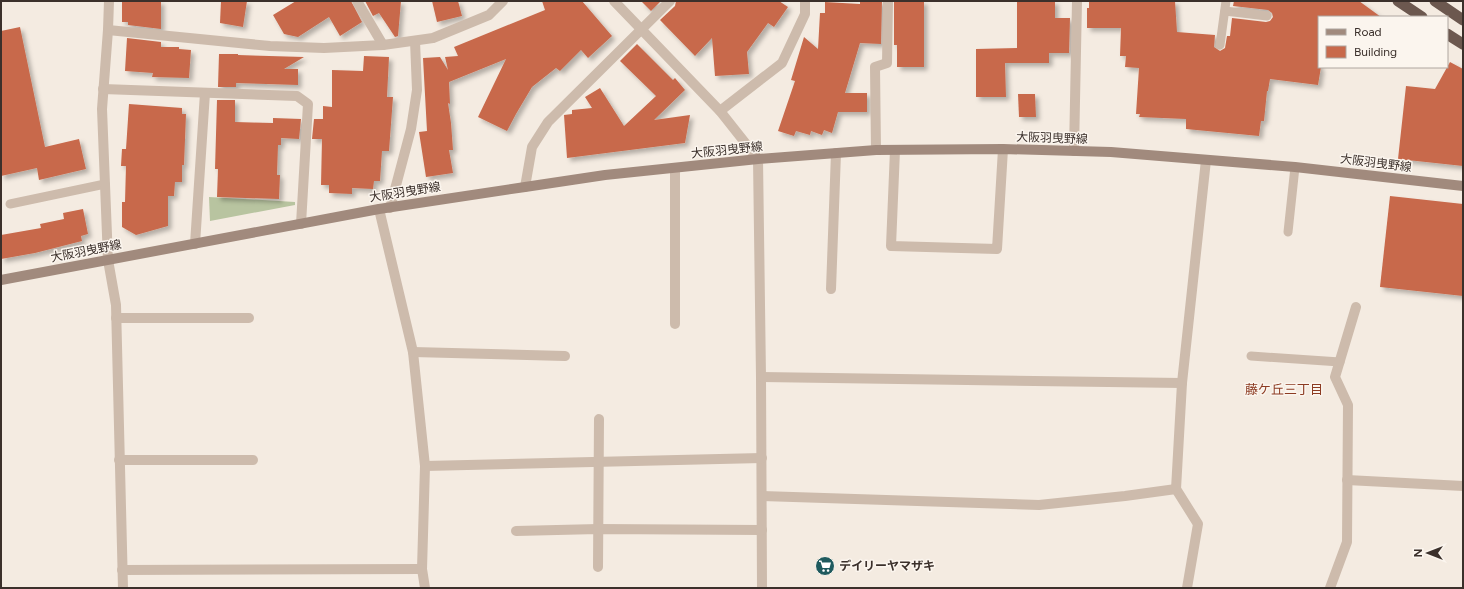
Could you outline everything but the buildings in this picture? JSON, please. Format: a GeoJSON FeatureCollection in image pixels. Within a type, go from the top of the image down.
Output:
{"type":"FeatureCollection","features":[{"type":"Feature","properties":{"kind":"highway"},"geometry":{"type":"LineString","coordinates":[[1398,1],[1420,16]]}},
{"type":"Feature","properties":{"kind":"highway"},"geometry":{"type":"LineString","coordinates":[[1435,1],[1463,20]]}},
{"type":"Feature","properties":{"kind":"highway"},"geometry":{"type":"LineString","coordinates":[[1448,35],[1463,44]]}},
{"type":"Feature","properties":{"kind":"main road","name":"大阪羽曳野線"},"geometry":{"type":"LineString","coordinates":[[1,280],[379,209],[605,175],[758,159],[876,150],[1002,149],[1111,152],[1295,167],[1463,186]]}},
{"type":"Feature","properties":{"kind":"street"},"geometry":{"type":"LineString","coordinates":[[109,1],[102,109],[108,260],[116,305],[123,588]]}},
{"type":"Feature","properties":{"kind":"street"},"geometry":{"type":"LineString","coordinates":[[357,1],[383,45]]}},
{"type":"Feature","properties":{"kind":"street"},"geometry":{"type":"LineString","coordinates":[[108,30],[270,46],[324,48],[383,45],[433,38],[489,15],[503,1]]}},
{"type":"Feature","properties":{"kind":"street"},"geometry":{"type":"LineString","coordinates":[[614,1],[720,111],[758,159],[762,458],[762,588]]}},
{"type":"Feature","properties":{"kind":"street"},"geometry":{"type":"LineString","coordinates":[[525,187],[532,147],[548,122],[670,1]]}},
{"type":"Feature","properties":{"kind":"street"},"geometry":{"type":"LineString","coordinates":[[720,111],[782,62],[805,14],[805,1]]}},
{"type":"Feature","properties":{"kind":"street"},"geometry":{"type":"LineString","coordinates":[[876,150],[875,68],[886,63],[888,1]]}},
{"type":"Feature","properties":{"kind":"street"},"geometry":{"type":"LineString","coordinates":[[1074,151],[1077,1]]}},
{"type":"Feature","properties":{"kind":"street"},"geometry":{"type":"LineString","coordinates":[[390,208],[411,129],[417,90],[415,41]]}},
{"type":"Feature","properties":{"kind":"street"},"geometry":{"type":"LineString","coordinates":[[103,89],[296,96],[308,104],[302,224]]}},
{"type":"Feature","properties":{"kind":"street"},"geometry":{"type":"LineString","coordinates":[[195,244],[205,93]]}},
{"type":"Feature","properties":{"kind":"street"},"geometry":{"type":"LineString","coordinates":[[896,150],[892,246],[997,249],[1002,149]]}},
{"type":"Feature","properties":{"kind":"street"},"geometry":{"type":"LineString","coordinates":[[831,289],[836,153]]}},
{"type":"Feature","properties":{"kind":"street"},"geometry":{"type":"LineString","coordinates":[[1187,588],[1198,524],[1176,489],[1182,383],[1206,160]]}},
{"type":"Feature","properties":{"kind":"street"},"geometry":{"type":"LineString","coordinates":[[675,168],[675,324]]}},
{"type":"Feature","properties":{"kind":"street"},"geometry":{"type":"LineString","coordinates":[[379,209],[412,352],[425,466],[422,569],[425,588]]}},
{"type":"Feature","properties":{"kind":"street"},"geometry":{"type":"LineString","coordinates":[[1330,588],[1347,542],[1348,405],[1335,377],[1356,307]]}},
{"type":"Feature","properties":{"kind":"street"},"geometry":{"type":"LineString","coordinates":[[116,318],[249,318]]}},
{"type":"Feature","properties":{"kind":"street"},"geometry":{"type":"LineString","coordinates":[[412,352],[565,356]]}},
{"type":"Feature","properties":{"kind":"street"},"geometry":{"type":"LineString","coordinates":[[761,377],[1182,383]]}},
{"type":"Feature","properties":{"kind":"street"},"geometry":{"type":"LineString","coordinates":[[598,566],[599,419]]}},
{"type":"Feature","properties":{"kind":"street"},"geometry":{"type":"LineString","coordinates":[[425,466],[762,458]]}},
{"type":"Feature","properties":{"kind":"street"},"geometry":{"type":"LineString","coordinates":[[119,460],[253,460]]}},
{"type":"Feature","properties":{"kind":"street"},"geometry":{"type":"LineString","coordinates":[[1347,480],[1463,486]]}},
{"type":"Feature","properties":{"kind":"street"},"geometry":{"type":"LineString","coordinates":[[762,496],[1039,505],[1176,489]]}},
{"type":"Feature","properties":{"kind":"street"},"geometry":{"type":"LineString","coordinates":[[516,531],[598,529],[762,530]]}},
{"type":"Feature","properties":{"kind":"street"},"geometry":{"type":"LineString","coordinates":[[122,570],[422,569]]}},
{"type":"Feature","properties":{"kind":"lane"},"geometry":{"type":"LineString","coordinates":[[1220,45],[1226,1]]}},
{"type":"Feature","properties":{"kind":"lane"},"geometry":{"type":"LineString","coordinates":[[1225,11],[1267,16]]}},
{"type":"Feature","properties":{"kind":"lane"},"geometry":{"type":"LineString","coordinates":[[1288,232],[1295,167]]}},
{"type":"Feature","properties":{"kind":"lane"},"geometry":{"type":"LineString","coordinates":[[10,204],[105,184]]}},
{"type":"Feature","properties":{"kind":"lane"},"geometry":{"type":"LineString","coordinates":[[1251,356],[1340,362]]}},
{"type":"Feature","properties":{"kind":"green space"},"geometry":{"type":"Polygon","coordinates":[[[209,197],[295,202],[295,205],[210,221],[209,197]]]}},
{"type":"Feature","properties":{"kind":"place","name":"デイリーヤマザキ"},"geometry":{"type":"Point","coordinates":[825,566]}},
{"type":"Feature","properties":{"kind":"district","name":"藤ケ丘三丁目"},"geometry":{"type":"Point","coordinates":[1284,389]}}]}
